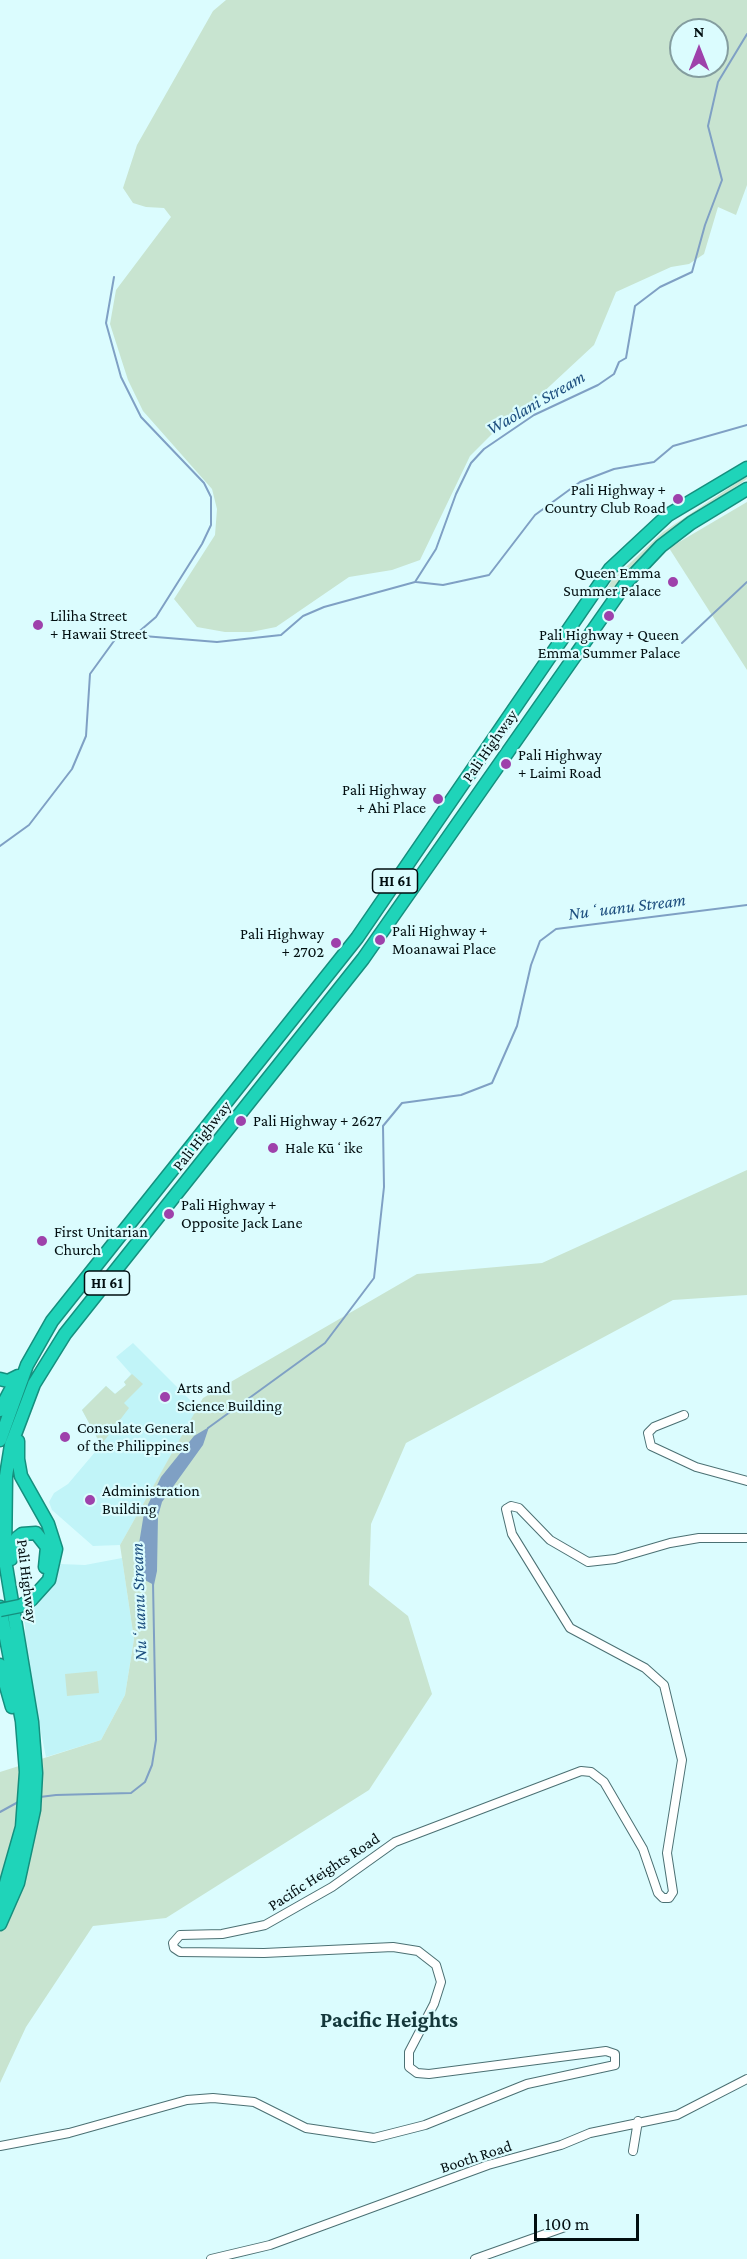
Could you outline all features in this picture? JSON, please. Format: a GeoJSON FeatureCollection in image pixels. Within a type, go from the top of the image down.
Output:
{"type":"FeatureCollection","features":[{"type":"Feature","properties":{"kind":"highway","name":"Pali Highway"},"geometry":{"type":"LineString","coordinates":[[0,1440],[27,1365],[52,1321],[357,938],[610,568],[668,515],[747,468]]}},
{"type":"Feature","properties":{"kind":"highway","name":"Pali Highway"},"geometry":{"type":"LineString","coordinates":[[0,1924],[21,1872],[29,1810],[32,1722],[5,1560],[5,1516],[11,1445],[22,1411],[46,1362],[64,1334],[363,959],[626,583],[668,540],[747,489]]}},
{"type":"Feature","properties":{"kind":"highway"},"geometry":{"type":"LineString","coordinates":[[1,1406],[27,1365]]}},
{"type":"Feature","properties":{"kind":"highway"},"geometry":{"type":"LineString","coordinates":[[0,1379],[8,1381],[18,1376]]}},
{"type":"Feature","properties":{"kind":"highway"},"geometry":{"type":"LineString","coordinates":[[0,1385],[1,1406]]}},
{"type":"Feature","properties":{"kind":"highway"},"geometry":{"type":"LineString","coordinates":[[0,1607],[20,1606],[49,1580],[56,1549],[54,1537],[19,1467],[22,1411]]}},
{"type":"Feature","properties":{"kind":"highway"},"geometry":{"type":"LineString","coordinates":[[14,1614],[12,1549],[22,1534],[36,1533],[47,1547],[46,1565],[42,1577],[29,1597]]}},
{"type":"Feature","properties":{"kind":"highway","name":"Pali Highway"},"geometry":{"type":"LineString","coordinates":[[0,1607],[31,1772]]}},
{"type":"Feature","properties":{"kind":"highway"},"geometry":{"type":"LineString","coordinates":[[0,1665],[31,1772]]}},
{"type":"Feature","properties":{"kind":"highway","name":"Pali Highway"},"geometry":{"type":"LineString","coordinates":[[0,1904],[29,1810]]}},
{"type":"Feature","properties":{"kind":"street"},"geometry":{"type":"LineString","coordinates":[[684,1415],[654,1427],[648,1433],[651,1446],[696,1467],[747,1481]]}},
{"type":"Feature","properties":{"kind":"street","name":"Pacific Heights Road"},"geometry":{"type":"LineString","coordinates":[[0,2146],[69,2133],[187,2100],[213,2098],[254,2102],[295,2124],[316,2130],[374,2138],[425,2125],[527,2084],[615,2065],[615,2054],[606,2051],[429,2074],[417,2073],[409,2067],[409,2052],[434,2004],[441,1982],[436,1965],[418,1951],[379,1947],[264,1953],[180,1952],[174,1948],[174,1941],[180,1935],[231,1933],[265,1925],[332,1887],[395,1842],[581,1771],[591,1772],[604,1782],[643,1849],[658,1893],[663,1898],[669,1898],[673,1892],[666,1853],[682,1760],[664,1685],[645,1668],[570,1628],[512,1534],[506,1509],[511,1506],[519,1508],[550,1540],[588,1562],[615,1559],[670,1543],[699,1538],[747,1538]]}},
{"type":"Feature","properties":{"kind":"street","name":"Booth Road"},"geometry":{"type":"LineString","coordinates":[[211,2259],[270,2246],[488,2165],[561,2145],[590,2133],[639,2121],[677,2115],[747,2079]]}},
{"type":"Feature","properties":{"kind":"street"},"geometry":{"type":"LineString","coordinates":[[633,2151],[639,2121]]}},
{"type":"Feature","properties":{"kind":"street"},"geometry":{"type":"LineString","coordinates":[[475,2259],[566,2227]]}},
{"type":"Feature","properties":{"kind":"shaded area"},"geometry":{"type":"Polygon","coordinates":[[[133,1343],[198,1408],[120,1545],[93,1546],[52,1510],[49,1502],[54,1493],[68,1484],[101,1445],[82,1410],[106,1386],[115,1394],[126,1385],[124,1382],[131,1374],[116,1357],[133,1343]]]}},
{"type":"Feature","properties":{"kind":"shaded area"},"geometry":{"type":"Polygon","coordinates":[[[209,1427],[203,1445],[162,1502],[158,1516],[157,1571],[154,1585],[143,1579],[137,1556],[144,1513],[161,1477],[194,1436],[209,1427]]]}},
{"type":"Feature","properties":{"kind":"shaded area"},"geometry":{"type":"Polygon","coordinates":[[[122,1558],[134,1639],[125,1695],[101,1740],[46,1757],[26,1659],[25,1625],[22,1612],[36,1604],[48,1591],[60,1564],[85,1565],[122,1558]]]}},
{"type":"Feature","properties":{"kind":"green space"},"geometry":{"type":"Polygon","coordinates":[[[226,0],[747,0],[747,185],[736,215],[718,207],[704,254],[689,264],[671,267],[616,292],[594,345],[470,456],[420,560],[392,570],[349,577],[276,627],[251,632],[225,632],[197,627],[174,599],[215,535],[217,509],[212,489],[143,411],[128,380],[110,324],[116,290],[171,217],[164,208],[146,207],[133,203],[123,188],[137,145],[213,11],[226,0]]]}},
{"type":"Feature","properties":{"kind":"green space"},"geometry":{"type":"Polygon","coordinates":[[[747,476],[747,479],[686,521],[625,575],[608,596],[602,597],[612,580],[663,532],[747,476]]]}},
{"type":"Feature","properties":{"kind":"green space"},"geometry":{"type":"Polygon","coordinates":[[[747,502],[747,670],[669,548],[747,502]]]}},
{"type":"Feature","properties":{"kind":"green space"},"geometry":{"type":"Polygon","coordinates":[[[747,1170],[747,1295],[673,1300],[406,1443],[371,1524],[369,1585],[408,1616],[432,1694],[369,1790],[166,1918],[93,1926],[26,2027],[0,2083],[0,1772],[101,1740],[125,1695],[134,1639],[120,1545],[203,1398],[417,1274],[542,1263],[747,1170]]]}},
{"type":"Feature","properties":{"kind":"green space"},"geometry":{"type":"Polygon","coordinates":[[[132,1374],[143,1384],[124,1403],[129,1408],[101,1445],[82,1410],[106,1386],[115,1394],[126,1385],[124,1382],[132,1374]]]}},
{"type":"Feature","properties":{"kind":"green space"},"geometry":{"type":"Polygon","coordinates":[[[97,1671],[99,1693],[67,1696],[65,1674],[97,1671]]]}},
{"type":"Feature","properties":{"kind":"waterway","name":"Waolani Stream"},"geometry":{"type":"LineString","coordinates":[[0,846],[29,825],[72,769],[86,736],[90,674],[119,634],[217,642],[281,635],[303,616],[324,607],[415,582],[436,549],[456,494],[471,463],[484,449],[534,415],[598,385],[614,374],[619,362],[626,358],[635,306],[660,287],[692,272],[705,225],[722,180],[708,126],[718,82],[747,34]]}},
{"type":"Feature","properties":{"kind":"waterway","name":"Waolani Stream"},"geometry":{"type":"LineString","coordinates":[[114,277],[106,323],[121,377],[141,417],[204,483],[211,497],[211,525],[202,544],[156,617],[135,635]]}},
{"type":"Feature","properties":{"kind":"waterway"},"geometry":{"type":"LineString","coordinates":[[416,582],[443,585],[489,575],[535,515],[580,482],[614,469],[654,462],[673,446],[747,425]]}},
{"type":"Feature","properties":{"kind":"waterway"},"geometry":{"type":"LineString","coordinates":[[682,643],[747,582]]}},
{"type":"Feature","properties":{"kind":"waterway","name":"Nuʻuanu Stream"},"geometry":{"type":"LineString","coordinates":[[208,1428],[325,1343],[374,1278],[384,1187],[383,1126],[402,1103],[461,1095],[492,1083],[517,1026],[531,965],[540,941],[556,929],[747,905]]}},
{"type":"Feature","properties":{"kind":"waterway","name":"Nuʻuanu Stream"},"geometry":{"type":"LineString","coordinates":[[40,1797],[131,1793],[145,1782],[152,1765],[156,1740],[153,1583]]}},
{"type":"Feature","properties":{"kind":"waterway","name":"Nuʻuanu Stream"},"geometry":{"type":"LineString","coordinates":[[0,1812],[20,1801]]}},
{"type":"Feature","properties":{"kind":"place","name":"Pali Highway + Country Club Road"},"geometry":{"type":"Point","coordinates":[678,499]}},
{"type":"Feature","properties":{"kind":"place","name":"Queen Emma Summer Palace"},"geometry":{"type":"Point","coordinates":[673,582]}},
{"type":"Feature","properties":{"kind":"place","name":"Pali Highway + Queen Emma Summer Palace"},"geometry":{"type":"Point","coordinates":[609,616]}},
{"type":"Feature","properties":{"kind":"place","name":"Liliha Street + Hawaii Street"},"geometry":{"type":"Point","coordinates":[38,625]}},
{"type":"Feature","properties":{"kind":"place","name":"Pali Highway + Laimi Road"},"geometry":{"type":"Point","coordinates":[506,764]}},
{"type":"Feature","properties":{"kind":"place","name":"Pali Highway + Ahi Place"},"geometry":{"type":"Point","coordinates":[438,799]}},
{"type":"Feature","properties":{"kind":"place","name":"Pali Highway + Moanawai Place"},"geometry":{"type":"Point","coordinates":[380,940]}},
{"type":"Feature","properties":{"kind":"place","name":"Pali Highway + 2702"},"geometry":{"type":"Point","coordinates":[336,943]}},
{"type":"Feature","properties":{"kind":"place","name":"Pali Highway + 2627"},"geometry":{"type":"Point","coordinates":[241,1121]}},
{"type":"Feature","properties":{"kind":"place","name":"Hale Kūʻike"},"geometry":{"type":"Point","coordinates":[273,1148]}},
{"type":"Feature","properties":{"kind":"place","name":"Pali Highway + Opposite Jack Lane"},"geometry":{"type":"Point","coordinates":[169,1214]}},
{"type":"Feature","properties":{"kind":"place","name":"First Unitarian Church"},"geometry":{"type":"Point","coordinates":[42,1241]}},
{"type":"Feature","properties":{"kind":"place","name":"Arts and Science Building"},"geometry":{"type":"Point","coordinates":[165,1397]}},
{"type":"Feature","properties":{"kind":"place","name":"Consulate General of the Philippines"},"geometry":{"type":"Point","coordinates":[65,1437]}},
{"type":"Feature","properties":{"kind":"place","name":"Administration Building"},"geometry":{"type":"Point","coordinates":[90,1500]}},
{"type":"Feature","properties":{"kind":"district","name":"Pacific Heights"},"geometry":{"type":"Point","coordinates":[389,2020]}}]}
